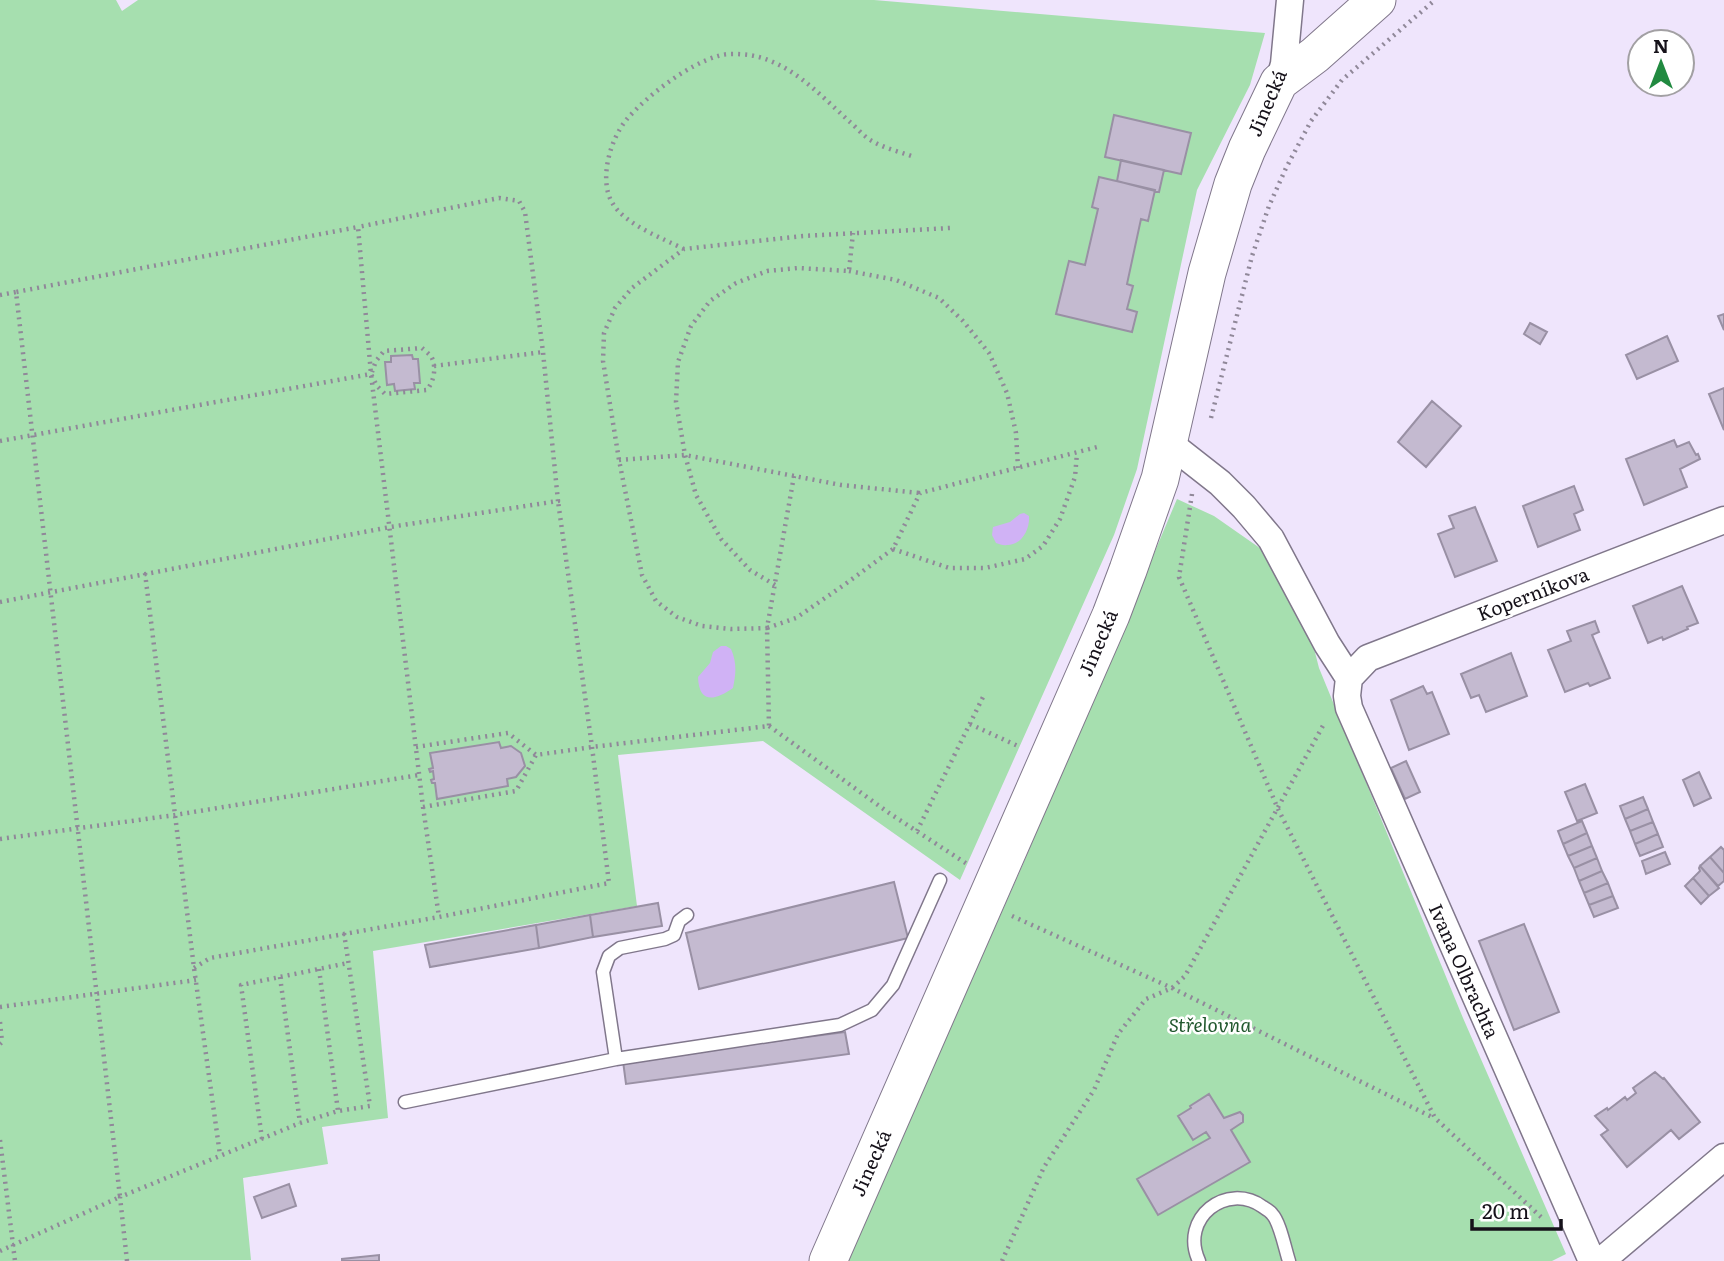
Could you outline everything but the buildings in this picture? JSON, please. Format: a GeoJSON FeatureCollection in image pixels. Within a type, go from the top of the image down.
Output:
{"type":"FeatureCollection","features":[{"type":"Feature","properties":{"kind":"street","name":"Jinecká"},"geometry":{"type":"LineString","coordinates":[[828,1261],[1111,615],[1128,570],[1160,479],[1204,286],[1233,184],[1279,82],[1284,64],[1290,0]]}},
{"type":"Feature","properties":{"kind":"street"},"geometry":{"type":"LineString","coordinates":[[1279,82],[1315,55],[1377,0]]}},
{"type":"Feature","properties":{"kind":"street"},"geometry":{"type":"LineString","coordinates":[[1169,443],[1220,483],[1271,538],[1327,644],[1349,678]]}},
{"type":"Feature","properties":{"kind":"street","name":"Koperníkova"},"geometry":{"type":"LineString","coordinates":[[1349,678],[1368,658],[1724,520]]}},
{"type":"Feature","properties":{"kind":"street","name":"Ivana Olbrachta"},"geometry":{"type":"LineString","coordinates":[[1349,678],[1349,708],[1573,1223],[1592,1261]]}},
{"type":"Feature","properties":{"kind":"street"},"geometry":{"type":"LineString","coordinates":[[1601,1261],[1724,1157]]}},
{"type":"Feature","properties":{"kind":"lane"},"geometry":{"type":"LineString","coordinates":[[405,1102],[616,1059],[840,1025],[872,1010],[893,985],[940,880]]}},
{"type":"Feature","properties":{"kind":"lane"},"geometry":{"type":"LineString","coordinates":[[616,1059],[603,972],[609,956],[620,948],[674,936],[679,920],[687,915]]}},
{"type":"Feature","properties":{"kind":"lane"},"geometry":{"type":"LineString","coordinates":[[1199,1261],[1194,1234],[1202,1215],[1218,1202],[1237,1199],[1255,1201],[1273,1214],[1289,1261]]}},
{"type":"Feature","properties":{"kind":"path"},"geometry":{"type":"LineString","coordinates":[[1434,1118],[1278,809],[1179,577],[1197,465],[1252,256],[1269,206],[1311,121],[1342,80],[1435,0]]}},
{"type":"Feature","properties":{"kind":"path"},"geometry":{"type":"LineString","coordinates":[[684,249],[622,215],[611,201],[606,183],[607,163],[625,121],[662,86],[700,62],[720,55],[747,55],[772,60],[800,78],[873,142],[914,157]]}},
{"type":"Feature","properties":{"kind":"path"},"geometry":{"type":"LineString","coordinates":[[0,295],[499,198],[519,201],[525,212],[558,501],[609,883],[210,958],[194,968]]}},
{"type":"Feature","properties":{"kind":"path"},"geometry":{"type":"LineString","coordinates":[[358,227],[372,374],[419,775],[439,916]]}},
{"type":"Feature","properties":{"kind":"path"},"geometry":{"type":"LineString","coordinates":[[920,493],[893,549],[796,618],[767,628],[731,629],[702,626],[677,617],[656,601],[642,575],[619,460],[603,360],[604,333],[615,308],[632,288],[684,249],[803,236],[950,228]]}},
{"type":"Feature","properties":{"kind":"path"},"geometry":{"type":"LineString","coordinates":[[849,271],[853,233]]}},
{"type":"Feature","properties":{"kind":"path"},"geometry":{"type":"LineString","coordinates":[[775,585],[750,570],[721,538],[696,495],[685,455],[676,402],[678,362],[691,326],[710,301],[736,283],[767,271],[798,268],[849,271],[896,280],[939,298],[989,352],[1007,393],[1016,433],[1018,468]]}},
{"type":"Feature","properties":{"kind":"path"},"geometry":{"type":"LineString","coordinates":[[16,292],[127,1261]]}},
{"type":"Feature","properties":{"kind":"path"},"geometry":{"type":"LineString","coordinates":[[422,348],[431,356],[434,366],[434,381],[427,390],[385,394],[377,386],[372,374],[376,361],[384,351],[422,348]]}},
{"type":"Feature","properties":{"kind":"path"},"geometry":{"type":"LineString","coordinates":[[434,366],[543,352]]}},
{"type":"Feature","properties":{"kind":"path"},"geometry":{"type":"LineString","coordinates":[[0,442],[372,374]]}},
{"type":"Feature","properties":{"kind":"path"},"geometry":{"type":"LineString","coordinates":[[619,460],[685,455],[841,485],[920,493],[1101,446]]}},
{"type":"Feature","properties":{"kind":"path"},"geometry":{"type":"LineString","coordinates":[[893,549],[949,568],[985,568],[1025,559],[1043,546],[1060,519],[1075,477],[1077,453]]}},
{"type":"Feature","properties":{"kind":"path"},"geometry":{"type":"LineString","coordinates":[[769,726],[767,628],[794,476]]}},
{"type":"Feature","properties":{"kind":"path"},"geometry":{"type":"LineString","coordinates":[[0,602],[390,527],[558,501]]}},
{"type":"Feature","properties":{"kind":"path"},"geometry":{"type":"LineString","coordinates":[[145,573],[220,1155]]}},
{"type":"Feature","properties":{"kind":"path"},"geometry":{"type":"LineString","coordinates":[[1002,1261],[1044,1167],[1094,1090],[1118,1034],[1146,999],[1171,988],[1185,976],[1349,678]]}},
{"type":"Feature","properties":{"kind":"path"},"geometry":{"type":"LineString","coordinates":[[917,831],[984,695]]}},
{"type":"Feature","properties":{"kind":"path"},"geometry":{"type":"LineString","coordinates":[[970,724],[1024,749]]}},
{"type":"Feature","properties":{"kind":"path"},"geometry":{"type":"LineString","coordinates":[[416,747],[508,733],[536,755],[769,726],[889,813],[971,865]]}},
{"type":"Feature","properties":{"kind":"path"},"geometry":{"type":"LineString","coordinates":[[423,807],[516,791],[536,755]]}},
{"type":"Feature","properties":{"kind":"path"},"geometry":{"type":"LineString","coordinates":[[0,839],[175,815],[419,775]]}},
{"type":"Feature","properties":{"kind":"path"},"geometry":{"type":"LineString","coordinates":[[985,903],[1171,988],[1434,1118],[1547,1223]]}},
{"type":"Feature","properties":{"kind":"path"},"geometry":{"type":"LineString","coordinates":[[0,1251],[120,1197],[300,1123],[338,1111],[370,1105],[344,933]]}},
{"type":"Feature","properties":{"kind":"path"},"geometry":{"type":"LineString","coordinates":[[262,1139],[241,985],[349,963]]}},
{"type":"Feature","properties":{"kind":"path"},"geometry":{"type":"LineString","coordinates":[[319,969],[338,1111]]}},
{"type":"Feature","properties":{"kind":"path"},"geometry":{"type":"LineString","coordinates":[[280,977],[300,1123]]}},
{"type":"Feature","properties":{"kind":"path"},"geometry":{"type":"LineString","coordinates":[[0,1007],[196,980]]}},
{"type":"Feature","properties":{"kind":"path"},"geometry":{"type":"LineString","coordinates":[[0,1022],[0,1044]]}},
{"type":"Feature","properties":{"kind":"path"},"geometry":{"type":"LineString","coordinates":[[0,1140],[15,1261]]}},
{"type":"Feature","properties":{"kind":"green space"},"geometry":{"type":"Polygon","coordinates":[[[0,0],[116,0],[122,11],[138,0],[874,0],[1265,33],[1250,85],[1197,190],[1137,469],[1114,535],[960,880],[763,741],[618,755],[637,906],[373,951],[388,1118],[322,1127],[328,1164],[243,1178],[251,1260],[0,1261],[0,0]]]}},
{"type":"Feature","properties":{"kind":"green space","name":"Střelovna"},"geometry":{"type":"Polygon","coordinates":[[[1177,499],[1214,516],[1267,553],[1309,629],[1319,668],[1463,1018],[1566,1254],[1552,1261],[847,1261],[1023,864],[1177,499]]]}},
{"type":"Feature","properties":{"kind":"shaded area"},"geometry":{"type":"Polygon","coordinates":[[[1024,513],[1029,516],[1029,521],[1021,539],[1012,544],[996,543],[992,535],[993,527],[1010,522],[1024,513]]]}},
{"type":"Feature","properties":{"kind":"shaded area"},"geometry":{"type":"Polygon","coordinates":[[[721,646],[731,649],[733,654],[733,688],[715,697],[705,696],[699,686],[698,677],[710,663],[713,652],[721,646]]]}}]}
